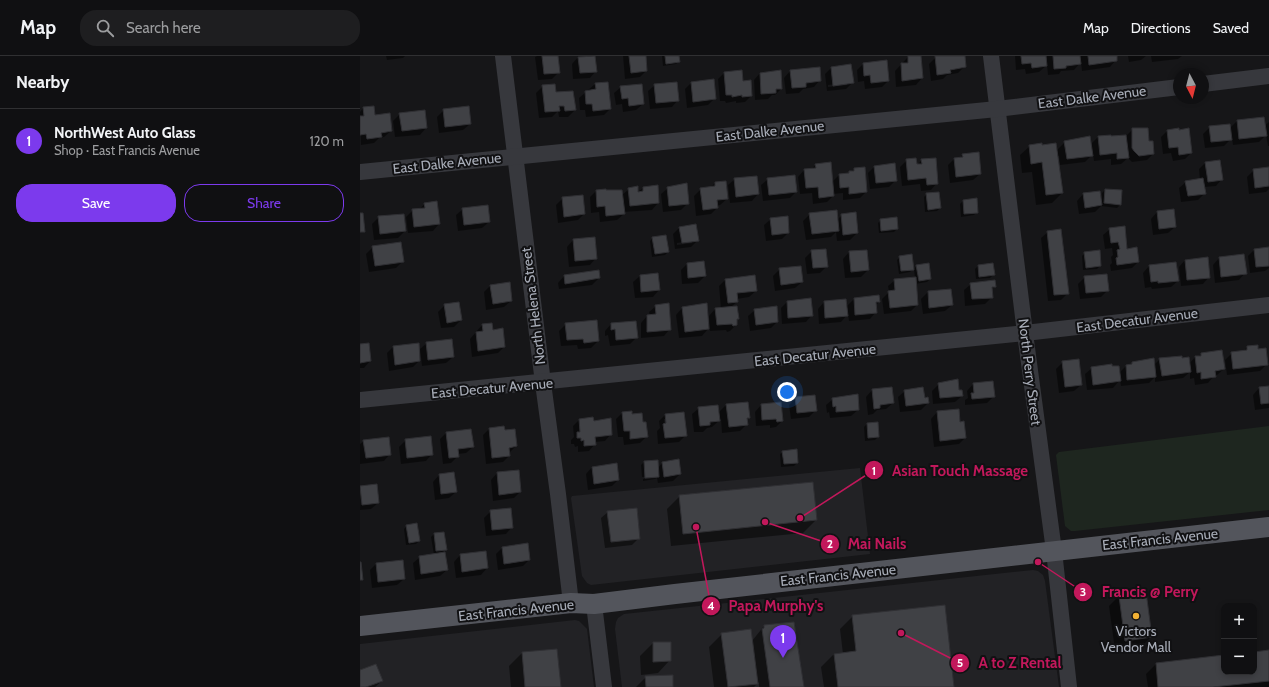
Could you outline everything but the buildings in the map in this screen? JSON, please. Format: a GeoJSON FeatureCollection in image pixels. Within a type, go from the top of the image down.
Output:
{"type":"FeatureCollection","features":[{"type":"Feature","properties":{"kind":"main road","name":"East Francis Avenue"},"geometry":{"type":"LineString","coordinates":[[360,626],[571,603],[594,604],[1269,527]]}},
{"type":"Feature","properties":{"kind":"street","name":"North Helena Street"},"geometry":{"type":"LineString","coordinates":[[503,56],[571,603]]}},
{"type":"Feature","properties":{"kind":"street","name":"North Perry Street"},"geometry":{"type":"LineString","coordinates":[[991,56],[1025,333],[1054,551],[1069,687]]}},
{"type":"Feature","properties":{"kind":"street"},"geometry":{"type":"LineString","coordinates":[[1209,83],[1269,76]]}},
{"type":"Feature","properties":{"kind":"street","name":"East Dalke Avenue"},"geometry":{"type":"LineString","coordinates":[[360,172],[997,109],[1173,88]]}},
{"type":"Feature","properties":{"kind":"street","name":"East Decatur Avenue"},"geometry":{"type":"LineString","coordinates":[[360,400],[543,383],[1025,333],[1269,305]]}},
{"type":"Feature","properties":{"kind":"street"},"geometry":{"type":"LineString","coordinates":[[594,604],[604,687]]}},
{"type":"Feature","properties":{"kind":"shaded area"},"geometry":{"type":"Polygon","coordinates":[[[1269,426],[1269,510],[1075,531],[1071,531],[1065,526],[1056,455],[1059,452],[1269,426]]]}},
{"type":"Feature","properties":{"kind":"shaded area"},"geometry":{"type":"Polygon","coordinates":[[[860,468],[870,554],[591,585],[587,583],[582,576],[571,498],[572,496],[860,468]]]}},
{"type":"Feature","properties":{"kind":"shaded area"},"geometry":{"type":"Polygon","coordinates":[[[1033,570],[1038,571],[1043,575],[1045,581],[1059,687],[622,687],[615,629],[618,618],[624,614],[1033,570]]]}},
{"type":"Feature","properties":{"kind":"shaded area"},"geometry":{"type":"Polygon","coordinates":[[[575,620],[579,621],[587,629],[594,687],[360,687],[360,644],[575,620]]]}},
{"type":"Feature","properties":{"kind":"place","name":"Asian Touch Massage"},"geometry":{"type":"Point","coordinates":[800,518]}},
{"type":"Feature","properties":{"kind":"place","name":"Mai Nails"},"geometry":{"type":"Point","coordinates":[765,522]}},
{"type":"Feature","properties":{"kind":"place","name":"Papa Murphy's"},"geometry":{"type":"Point","coordinates":[696,527]}},
{"type":"Feature","properties":{"kind":"place","name":"Francis @ Perry"},"geometry":{"type":"Point","coordinates":[1038,562]}},
{"type":"Feature","properties":{"kind":"place","name":"Victors Vendor Mall"},"geometry":{"type":"Point","coordinates":[1136,616]}},
{"type":"Feature","properties":{"kind":"place","name":"A to Z Rental"},"geometry":{"type":"Point","coordinates":[901,633]}},
{"type":"Feature","properties":{"kind":"place","name":"NorthWest Auto Glass"},"geometry":{"type":"Point","coordinates":[783,658]}}]}
